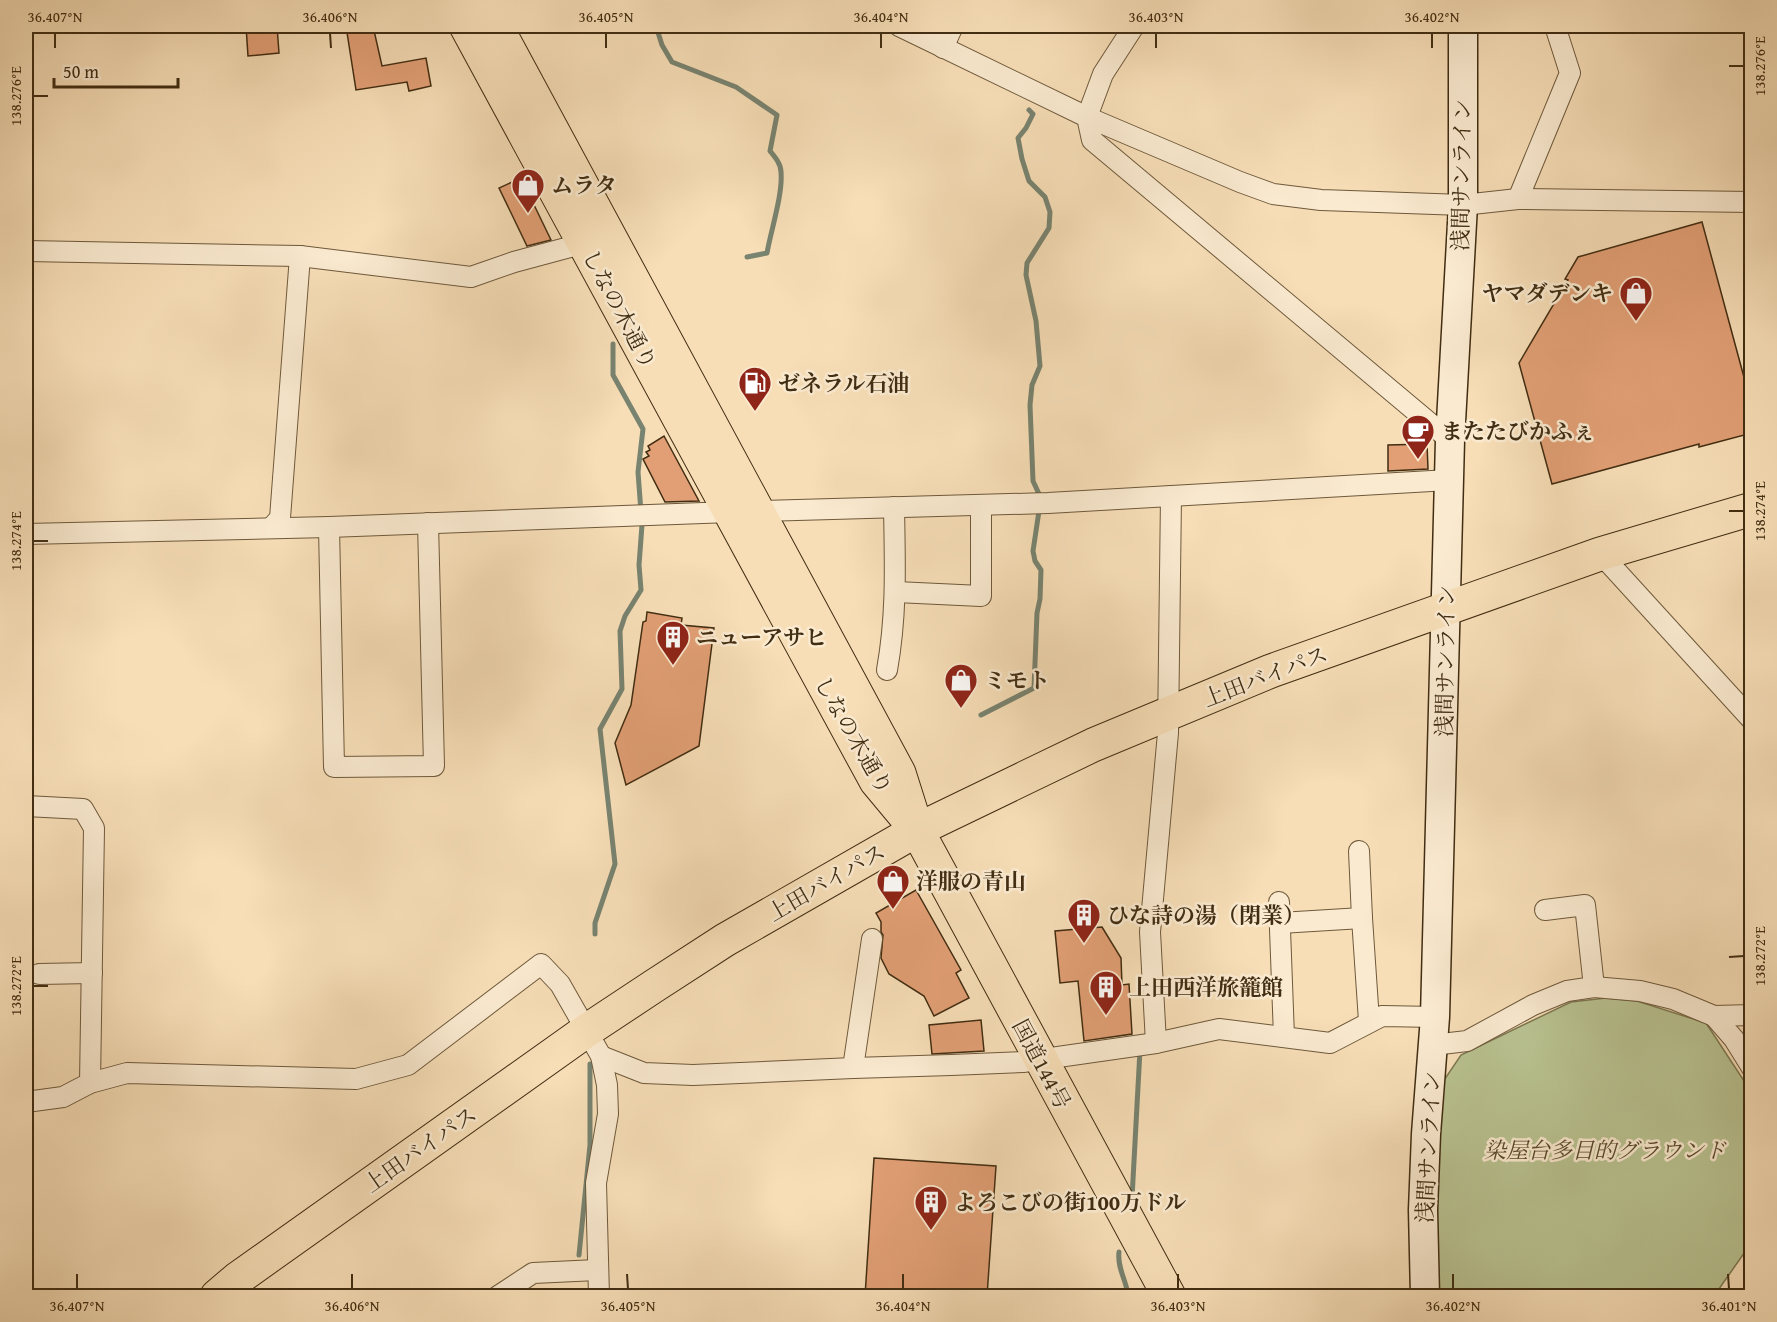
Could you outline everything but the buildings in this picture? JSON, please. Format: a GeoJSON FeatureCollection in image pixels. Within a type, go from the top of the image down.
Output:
{"type":"FeatureCollection","features":[{"type":"Feature","properties":{"kind":"highway","name":"しなの木通り"},"geometry":{"type":"LineString","coordinates":[[466,26],[585,243],[744,512]]}},
{"type":"Feature","properties":{"kind":"highway","name":"しなの木通り"},"geometry":{"type":"LineString","coordinates":[[496,26],[744,512],[876,781],[917,830]]}},
{"type":"Feature","properties":{"kind":"highway","name":"上田バイパス"},"geometry":{"type":"LineString","coordinates":[[217,1296],[237,1279],[594,1044],[725,940],[917,830],[1093,745],[1271,670],[1600,554],[1752,509]]}},
{"type":"Feature","properties":{"kind":"highway","name":"上田バイパス"},"geometry":{"type":"LineString","coordinates":[[1501,589],[1752,527]]}},
{"type":"Feature","properties":{"kind":"highway","name":"国道144号"},"geometry":{"type":"LineString","coordinates":[[917,830],[1168,1296]]}},
{"type":"Feature","properties":{"kind":"street"},"geometry":{"type":"LineString","coordinates":[[899,26],[1087,117],[1273,194],[1321,200],[1463,205],[1518,199],[1752,202]]}},
{"type":"Feature","properties":{"kind":"street"},"geometry":{"type":"LineString","coordinates":[[943,48],[953,26]]}},
{"type":"Feature","properties":{"kind":"street"},"geometry":{"type":"LineString","coordinates":[[1134,26],[1103,74],[1087,117],[1092,140],[1450,440]]}},
{"type":"Feature","properties":{"kind":"street","name":"浅間サンライン"},"geometry":{"type":"LineString","coordinates":[[1425,1296],[1424,1188],[1435,1017],[1450,440],[1463,205],[1463,26]]}},
{"type":"Feature","properties":{"kind":"street"},"geometry":{"type":"LineString","coordinates":[[1518,199],[1570,73],[1555,26]]}},
{"type":"Feature","properties":{"kind":"street"},"geometry":{"type":"LineString","coordinates":[[26,251],[300,256],[471,277],[514,262],[585,243]]}},
{"type":"Feature","properties":{"kind":"street"},"geometry":{"type":"LineString","coordinates":[[271,528],[280,518],[300,256]]}},
{"type":"Feature","properties":{"kind":"street"},"geometry":{"type":"LineString","coordinates":[[26,534],[428,524],[981,505],[1449,480]]}},
{"type":"Feature","properties":{"kind":"street"},"geometry":{"type":"LineString","coordinates":[[1156,1043],[1150,932],[1168,733],[1171,496]]}},
{"type":"Feature","properties":{"kind":"street"},"geometry":{"type":"LineString","coordinates":[[896,592],[981,596],[981,505]]}},
{"type":"Feature","properties":{"kind":"street"},"geometry":{"type":"LineString","coordinates":[[887,670],[894,633],[896,592],[894,507]]}},
{"type":"Feature","properties":{"kind":"street"},"geometry":{"type":"LineString","coordinates":[[329,527],[334,767],[434,766],[428,524]]}},
{"type":"Feature","properties":{"kind":"street"},"geometry":{"type":"LineString","coordinates":[[1608,562],[1752,720]]}},
{"type":"Feature","properties":{"kind":"street"},"geometry":{"type":"LineString","coordinates":[[26,806],[83,809],[94,828],[90,1083]]}},
{"type":"Feature","properties":{"kind":"street"},"geometry":{"type":"LineString","coordinates":[[1359,852],[1370,1021]]}},
{"type":"Feature","properties":{"kind":"street"},"geometry":{"type":"LineString","coordinates":[[1279,902],[1284,1037]]}},
{"type":"Feature","properties":{"kind":"street"},"geometry":{"type":"LineString","coordinates":[[1545,910],[1586,905],[1594,987]]}},
{"type":"Feature","properties":{"kind":"street"},"geometry":{"type":"LineString","coordinates":[[1280,923],[1362,918]]}},
{"type":"Feature","properties":{"kind":"street"},"geometry":{"type":"LineString","coordinates":[[853,1068],[872,939]]}},
{"type":"Feature","properties":{"kind":"street"},"geometry":{"type":"LineString","coordinates":[[26,1102],[63,1097],[90,1083],[127,1073],[356,1079],[408,1065],[541,964],[560,984],[594,1044],[607,1085],[608,1114],[596,1183],[598,1296]]}},
{"type":"Feature","properties":{"kind":"street"},"geometry":{"type":"LineString","coordinates":[[39,974],[92,973]]}},
{"type":"Feature","properties":{"kind":"street"},"geometry":{"type":"LineString","coordinates":[[1433,1045],[1467,1041],[1533,1005],[1568,991],[1594,987],[1640,991],[1673,999],[1713,1016],[1752,1015]]}},
{"type":"Feature","properties":{"kind":"street"},"geometry":{"type":"LineString","coordinates":[[594,1044],[644,1073],[963,1065],[1023,1062],[1156,1043],[1219,1029],[1330,1043],[1382,1016],[1435,1017]]}},
{"type":"Feature","properties":{"kind":"street"},"geometry":{"type":"LineString","coordinates":[[1713,1016],[1734,1039],[1752,1068]]}},
{"type":"Feature","properties":{"kind":"street"},"geometry":{"type":"LineString","coordinates":[[498,1296],[533,1273],[597,1270]]}},
{"type":"Feature","properties":{"kind":"green space","name":"染屋台多目的グラウンド"},"geometry":{"type":"Polygon","coordinates":[[[1606,998],[1637,1001],[1706,1023],[1750,1090],[1752,1098],[1752,1213],[1746,1222],[1747,1249],[1714,1296],[1436,1296],[1438,1089],[1461,1055],[1571,1002],[1606,998]]]}},
{"type":"Feature","properties":{"kind":"waterway"},"geometry":{"type":"LineString","coordinates":[[656,26],[662,45],[672,62],[736,87],[777,115],[770,151],[781,169],[776,212],[767,253],[747,257]]}},
{"type":"Feature","properties":{"kind":"waterway"},"geometry":{"type":"LineString","coordinates":[[1029,110],[1033,114],[1018,138],[1022,159],[1029,181],[1045,197],[1050,212],[1049,228],[1027,263],[1026,275],[1036,321],[1040,366],[1032,385],[1030,405],[1033,481],[1039,494]]}},
{"type":"Feature","properties":{"kind":"waterway"},"geometry":{"type":"LineString","coordinates":[[613,344],[613,375],[643,429],[638,472],[641,512]]}},
{"type":"Feature","properties":{"kind":"waterway"},"geometry":{"type":"LineString","coordinates":[[981,715],[1034,688],[1041,570],[1035,561],[1033,551],[1039,511]]}},
{"type":"Feature","properties":{"kind":"waterway"},"geometry":{"type":"LineString","coordinates":[[595,934],[595,923],[615,864],[600,729],[622,689],[620,631],[625,616],[641,590],[639,565],[642,525]]}},
{"type":"Feature","properties":{"kind":"waterway"},"geometry":{"type":"LineString","coordinates":[[1132,1198],[1140,1050]]}},
{"type":"Feature","properties":{"kind":"waterway"},"geometry":{"type":"LineString","coordinates":[[579,1255],[590,1145],[590,1064]]}},
{"type":"Feature","properties":{"kind":"waterway"},"geometry":{"type":"LineString","coordinates":[[1119,1252],[1119,1264],[1128,1296]]}},
{"type":"Feature","properties":{"kind":"place","name":"ムラタ"},"geometry":{"type":"Point","coordinates":[528,214]}},
{"type":"Feature","properties":{"kind":"place","name":"ヤマダデンキ"},"geometry":{"type":"Point","coordinates":[1636,322]}},
{"type":"Feature","properties":{"kind":"place","name":"ゼネラル石油"},"geometry":{"type":"Point","coordinates":[755,412]}},
{"type":"Feature","properties":{"kind":"place","name":"またたびかふぇ"},"geometry":{"type":"Point","coordinates":[1418,460]}},
{"type":"Feature","properties":{"kind":"place","name":"ニューアサヒ"},"geometry":{"type":"Point","coordinates":[673,666]}},
{"type":"Feature","properties":{"kind":"place","name":"ミモト"},"geometry":{"type":"Point","coordinates":[961,709]}},
{"type":"Feature","properties":{"kind":"place","name":"洋服の青山"},"geometry":{"type":"Point","coordinates":[893,910]}},
{"type":"Feature","properties":{"kind":"place","name":"ひな詩の湯（閉業）"},"geometry":{"type":"Point","coordinates":[1084,944]}},
{"type":"Feature","properties":{"kind":"place","name":"上田西洋旅籠館"},"geometry":{"type":"Point","coordinates":[1106,1016]}},
{"type":"Feature","properties":{"kind":"place","name":"よろこびの街100万ドル"},"geometry":{"type":"Point","coordinates":[931,1231]}}]}
